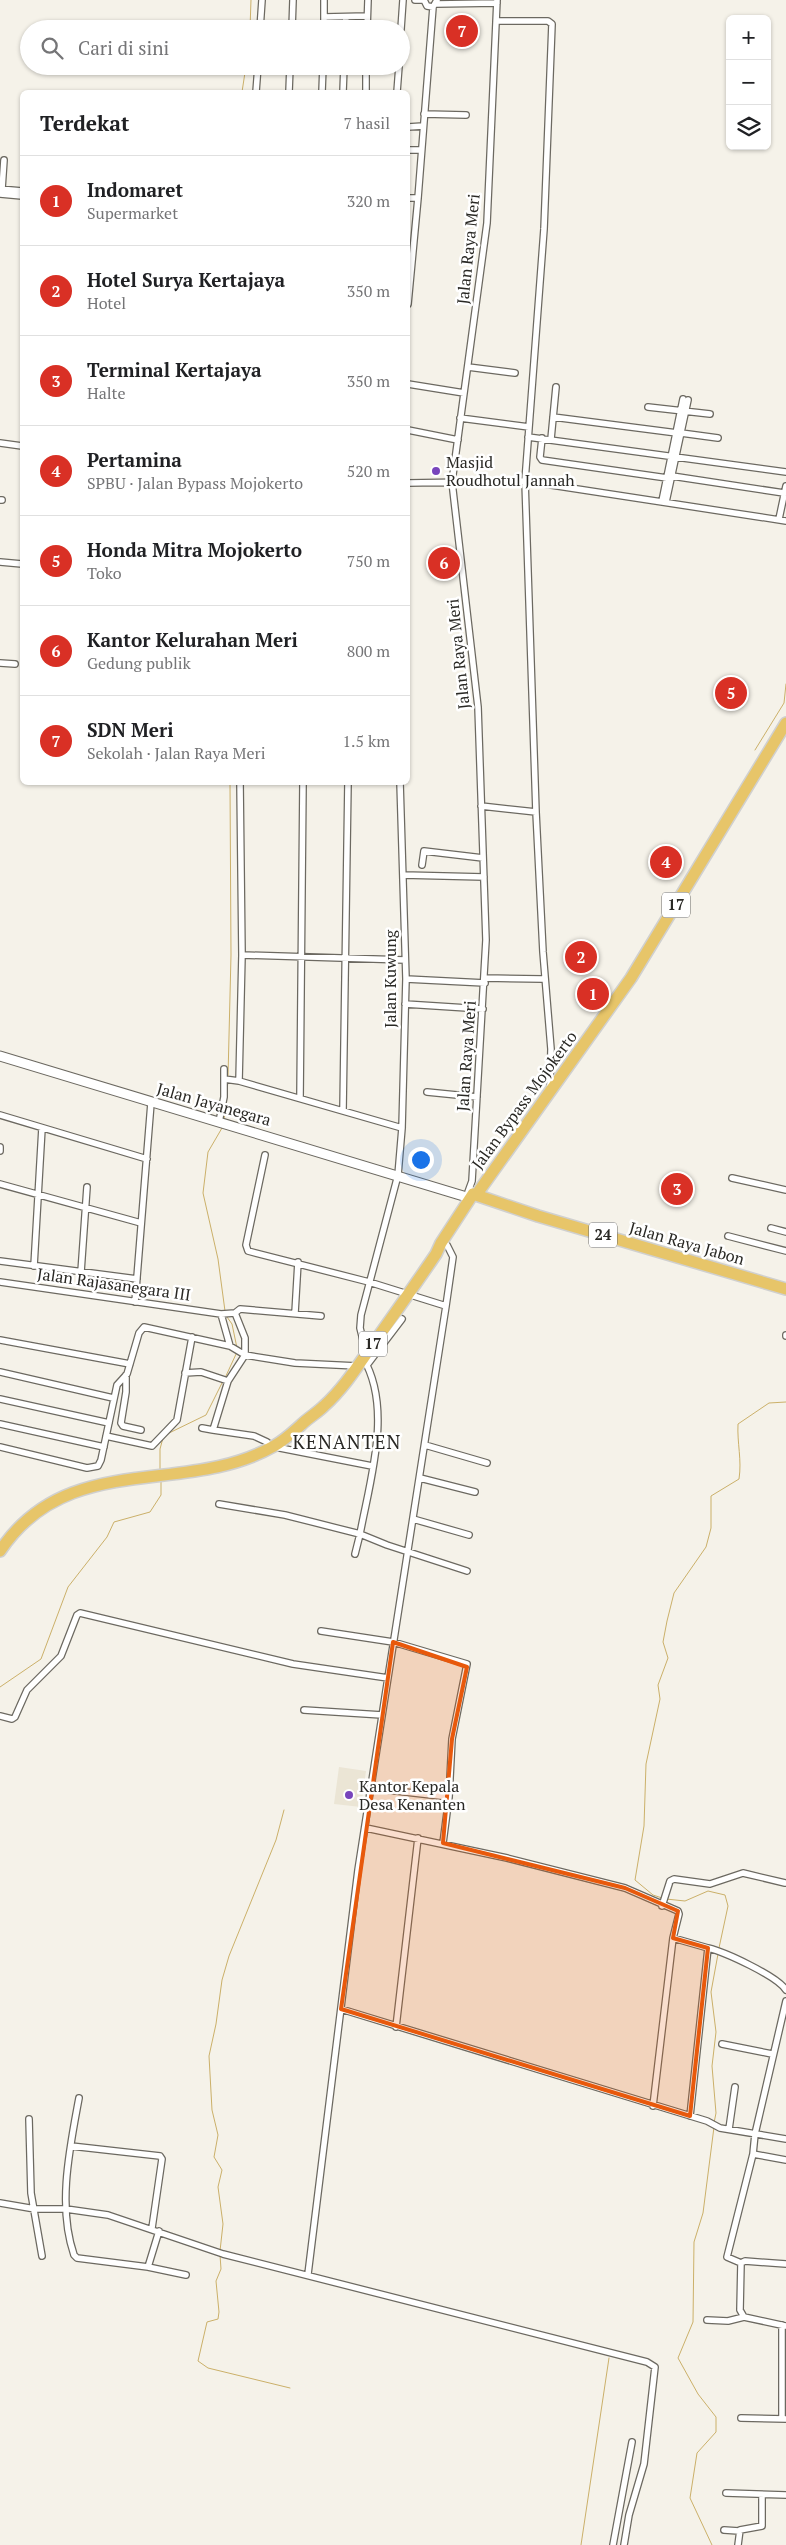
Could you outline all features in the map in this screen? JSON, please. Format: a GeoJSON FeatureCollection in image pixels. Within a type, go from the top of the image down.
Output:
{"type":"FeatureCollection","features":[{"type":"Feature","properties":{"kind":"highway","name":"Jalan Bypass Mojokerto"},"geometry":{"type":"LineString","coordinates":[[0,1540],[27,1512],[61,1490],[90,1479],[173,1470],[270,1444],[325,1406],[363,1361],[436,1254],[631,978],[786,723]]}},
{"type":"Feature","properties":{"kind":"highway","name":"Jalan Bypass Mojokerto"},"geometry":{"type":"LineString","coordinates":[[436,1254],[447,1245],[477,1196]]}},
{"type":"Feature","properties":{"kind":"highway","name":"Jalan Raya Jabon"},"geometry":{"type":"LineString","coordinates":[[477,1196],[786,1289]]}},
{"type":"Feature","properties":{"kind":"highway","name":"Jalan Bypass Mojokerto"},"geometry":{"type":"LineString","coordinates":[[0,1551],[30,1519],[65,1496],[105,1482],[150,1472]]}},
{"type":"Feature","properties":{"kind":"main road","name":"Jalan Jayanegara"},"geometry":{"type":"LineString","coordinates":[[0,1056],[151,1103],[398,1175],[420,1182],[423,1186],[477,1196]]}},
{"type":"Feature","properties":{"kind":"street"},"geometry":{"type":"LineString","coordinates":[[261,20],[262,0]]}},
{"type":"Feature","properties":{"kind":"street"},"geometry":{"type":"LineString","coordinates":[[292,20],[293,0]]}},
{"type":"Feature","properties":{"kind":"street"},"geometry":{"type":"LineString","coordinates":[[324,0],[324,17],[367,16]]}},
{"type":"Feature","properties":{"kind":"street"},"geometry":{"type":"LineString","coordinates":[[367,20],[368,0]]}},
{"type":"Feature","properties":{"kind":"street"},"geometry":{"type":"LineString","coordinates":[[402,20],[403,0]]}},
{"type":"Feature","properties":{"kind":"street"},"geometry":{"type":"LineString","coordinates":[[415,0],[424,0],[427,6],[435,3],[497,2]]}},
{"type":"Feature","properties":{"kind":"street","name":"Jalan Raya Meri"},"geometry":{"type":"LineString","coordinates":[[477,1196],[477,1097],[487,947],[478,708],[452,482],[487,223],[497,2]]}},
{"type":"Feature","properties":{"kind":"street"},"geometry":{"type":"LineString","coordinates":[[410,283],[418,198],[420,150],[435,3]]}},
{"type":"Feature","properties":{"kind":"street"},"geometry":{"type":"LineString","coordinates":[[496,21],[548,21],[552,24],[545,220],[525,481],[536,812],[547,1014],[552,1049],[550,1092]]}},
{"type":"Feature","properties":{"kind":"street"},"geometry":{"type":"LineString","coordinates":[[256,90],[257,75]]}},
{"type":"Feature","properties":{"kind":"street"},"geometry":{"type":"LineString","coordinates":[[289,90],[290,75]]}},
{"type":"Feature","properties":{"kind":"street"},"geometry":{"type":"LineString","coordinates":[[322,90],[323,75]]}},
{"type":"Feature","properties":{"kind":"street"},"geometry":{"type":"LineString","coordinates":[[343,90],[344,75]]}},
{"type":"Feature","properties":{"kind":"street"},"geometry":{"type":"LineString","coordinates":[[366,75],[366,90]]}},
{"type":"Feature","properties":{"kind":"street"},"geometry":{"type":"LineString","coordinates":[[397,90],[398,75]]}},
{"type":"Feature","properties":{"kind":"street"},"geometry":{"type":"LineString","coordinates":[[424,114],[466,115]]}},
{"type":"Feature","properties":{"kind":"street"},"geometry":{"type":"LineString","coordinates":[[410,126],[423,126]]}},
{"type":"Feature","properties":{"kind":"street"},"geometry":{"type":"LineString","coordinates":[[410,150],[420,150]]}},
{"type":"Feature","properties":{"kind":"street"},"geometry":{"type":"LineString","coordinates":[[1,190],[4,160]]}},
{"type":"Feature","properties":{"kind":"street"},"geometry":{"type":"LineString","coordinates":[[1,190],[20,191]]}},
{"type":"Feature","properties":{"kind":"street"},"geometry":{"type":"LineString","coordinates":[[1,190],[20,195]]}},
{"type":"Feature","properties":{"kind":"street"},"geometry":{"type":"LineString","coordinates":[[410,198],[418,198]]}},
{"type":"Feature","properties":{"kind":"street"},"geometry":{"type":"LineString","coordinates":[[468,368],[515,373]]}},
{"type":"Feature","properties":{"kind":"street"},"geometry":{"type":"LineString","coordinates":[[410,384],[464,393]]}},
{"type":"Feature","properties":{"kind":"street"},"geometry":{"type":"LineString","coordinates":[[552,439],[556,387]]}},
{"type":"Feature","properties":{"kind":"street"},"geometry":{"type":"LineString","coordinates":[[664,502],[686,400]]}},
{"type":"Feature","properties":{"kind":"street"},"geometry":{"type":"LineString","coordinates":[[648,407],[710,414]]}},
{"type":"Feature","properties":{"kind":"street"},"geometry":{"type":"LineString","coordinates":[[553,417],[718,438]]}},
{"type":"Feature","properties":{"kind":"street"},"geometry":{"type":"LineString","coordinates":[[460,418],[529,427]]}},
{"type":"Feature","properties":{"kind":"street"},"geometry":{"type":"LineString","coordinates":[[410,430],[458,440]]}},
{"type":"Feature","properties":{"kind":"street"},"geometry":{"type":"LineString","coordinates":[[528,437],[786,472]]}},
{"type":"Feature","properties":{"kind":"street"},"geometry":{"type":"LineString","coordinates":[[542,438],[540,457],[542,460],[784,494]]}},
{"type":"Feature","properties":{"kind":"street"},"geometry":{"type":"LineString","coordinates":[[0,443],[20,446]]}},
{"type":"Feature","properties":{"kind":"street"},"geometry":{"type":"LineString","coordinates":[[410,483],[525,481],[781,517],[786,520]]}},
{"type":"Feature","properties":{"kind":"street"},"geometry":{"type":"LineString","coordinates":[[781,517],[786,486]]}},
{"type":"Feature","properties":{"kind":"street"},"geometry":{"type":"LineString","coordinates":[[0,562],[20,564]]}},
{"type":"Feature","properties":{"kind":"street"},"geometry":{"type":"LineString","coordinates":[[0,663],[15,664]]}},
{"type":"Feature","properties":{"kind":"street"},"geometry":{"type":"LineString","coordinates":[[237,1081],[242,955],[240,785]]}},
{"type":"Feature","properties":{"kind":"street"},"geometry":{"type":"LineString","coordinates":[[300,1098],[303,785]]}},
{"type":"Feature","properties":{"kind":"street"},"geometry":{"type":"LineString","coordinates":[[343,1110],[348,785]]}},
{"type":"Feature","properties":{"kind":"street","name":"Jalan Kuwung"},"geometry":{"type":"LineString","coordinates":[[355,1554],[372,1466],[378,1408],[363,1361],[360,1323],[398,1175],[402,1128],[406,979],[400,785]]}},
{"type":"Feature","properties":{"kind":"street"},"geometry":{"type":"LineString","coordinates":[[482,806],[536,812]]}},
{"type":"Feature","properties":{"kind":"street"},"geometry":{"type":"LineString","coordinates":[[422,865],[424,851],[483,858]]}},
{"type":"Feature","properties":{"kind":"street"},"geometry":{"type":"LineString","coordinates":[[402,875],[484,877]]}},
{"type":"Feature","properties":{"kind":"street"},"geometry":{"type":"LineString","coordinates":[[242,955],[405,960]]}},
{"type":"Feature","properties":{"kind":"street"},"geometry":{"type":"LineString","coordinates":[[406,979],[542,979]]}},
{"type":"Feature","properties":{"kind":"street"},"geometry":{"type":"LineString","coordinates":[[405,1004],[483,1009]]}},
{"type":"Feature","properties":{"kind":"street"},"geometry":{"type":"LineString","coordinates":[[224,1069],[226,1079],[224,1123]]}},
{"type":"Feature","properties":{"kind":"street"},"geometry":{"type":"LineString","coordinates":[[226,1079],[300,1098],[402,1128]]}},
{"type":"Feature","properties":{"kind":"street"},"geometry":{"type":"LineString","coordinates":[[427,1092],[477,1097]]}},
{"type":"Feature","properties":{"kind":"street"},"geometry":{"type":"LineString","coordinates":[[135,1302],[151,1103]]}},
{"type":"Feature","properties":{"kind":"street"},"geometry":{"type":"LineString","coordinates":[[0,1115],[147,1160]]}},
{"type":"Feature","properties":{"kind":"street"},"geometry":{"type":"LineString","coordinates":[[34,1266],[40,1196],[42,1128]]}},
{"type":"Feature","properties":{"kind":"street"},"geometry":{"type":"LineString","coordinates":[[265,1155],[246,1248],[251,1253],[298,1262],[446,1306]]}},
{"type":"Feature","properties":{"kind":"street"},"geometry":{"type":"LineString","coordinates":[[732,1178],[786,1190]]}},
{"type":"Feature","properties":{"kind":"street"},"geometry":{"type":"LineString","coordinates":[[0,1184],[142,1223]]}},
{"type":"Feature","properties":{"kind":"street"},"geometry":{"type":"LineString","coordinates":[[81,1272],[87,1187]]}},
{"type":"Feature","properties":{"kind":"street"},"geometry":{"type":"LineString","coordinates":[[771,1228],[786,1232]]}},
{"type":"Feature","properties":{"kind":"street"},"geometry":{"type":"LineString","coordinates":[[728,1236],[786,1251]]}},
{"type":"Feature","properties":{"kind":"street"},"geometry":{"type":"LineString","coordinates":[[308,2274],[358,1870],[446,1306],[452,1257],[447,1245]]}},
{"type":"Feature","properties":{"kind":"street"},"geometry":{"type":"LineString","coordinates":[[0,1261],[137,1279]]}},
{"type":"Feature","properties":{"kind":"street"},"geometry":{"type":"LineString","coordinates":[[295,1313],[298,1262]]}},
{"type":"Feature","properties":{"kind":"street","name":"Jalan Rajasanegara III"},"geometry":{"type":"LineString","coordinates":[[0,1282],[222,1314],[234,1313],[240,1309],[321,1316]]}},
{"type":"Feature","properties":{"kind":"street"},"geometry":{"type":"LineString","coordinates":[[213,1430],[227,1381],[243,1353],[245,1338],[234,1313]]}},
{"type":"Feature","properties":{"kind":"street"},"geometry":{"type":"LineString","coordinates":[[222,1314],[232,1347]]}},
{"type":"Feature","properties":{"kind":"street"},"geometry":{"type":"LineString","coordinates":[[141,1430],[123,1426],[120,1423],[126,1392],[126,1375],[139,1333],[144,1327],[232,1347],[243,1353],[301,1363],[363,1361],[402,1319]]}},
{"type":"Feature","properties":{"kind":"street"},"geometry":{"type":"LineString","coordinates":[[106,1436],[152,1446],[177,1420],[192,1337]]}},
{"type":"Feature","properties":{"kind":"street"},"geometry":{"type":"LineString","coordinates":[[0,1342],[130,1364]]}},
{"type":"Feature","properties":{"kind":"street"},"geometry":{"type":"LineString","coordinates":[[0,1372],[113,1398]]}},
{"type":"Feature","properties":{"kind":"street"},"geometry":{"type":"LineString","coordinates":[[185,1373],[202,1372],[227,1381]]}},
{"type":"Feature","properties":{"kind":"street"},"geometry":{"type":"LineString","coordinates":[[0,1447],[91,1468],[100,1463],[113,1398],[118,1382],[126,1375]]}},
{"type":"Feature","properties":{"kind":"street"},"geometry":{"type":"LineString","coordinates":[[0,1399],[109,1423]]}},
{"type":"Feature","properties":{"kind":"street"},"geometry":{"type":"LineString","coordinates":[[0,1424],[104,1447]]}},
{"type":"Feature","properties":{"kind":"street"},"geometry":{"type":"LineString","coordinates":[[202,1428],[254,1436],[270,1444],[372,1466]]}},
{"type":"Feature","properties":{"kind":"street"},"geometry":{"type":"LineString","coordinates":[[425,1445],[487,1463]]}},
{"type":"Feature","properties":{"kind":"street"},"geometry":{"type":"LineString","coordinates":[[420,1478],[475,1492]]}},
{"type":"Feature","properties":{"kind":"street"},"geometry":{"type":"LineString","coordinates":[[219,1504],[285,1515],[360,1534],[467,1571]]}},
{"type":"Feature","properties":{"kind":"street"},"geometry":{"type":"LineString","coordinates":[[413,1520],[469,1535]]}},
{"type":"Feature","properties":{"kind":"street"},"geometry":{"type":"LineString","coordinates":[[0,1716],[12,1719],[15,1717],[27,1690],[61,1656],[77,1615],[82,1613],[293,1664],[388,1678]]}},
{"type":"Feature","properties":{"kind":"street"},"geometry":{"type":"LineString","coordinates":[[320,1631],[393,1642],[467,1665],[456,1710],[452,1739],[449,1797],[443,1843]]}},
{"type":"Feature","properties":{"kind":"street"},"geometry":{"type":"LineString","coordinates":[[304,1710],[382,1715]]}},
{"type":"Feature","properties":{"kind":"street"},"geometry":{"type":"LineString","coordinates":[[370,1788],[449,1797]]}},
{"type":"Feature","properties":{"kind":"street"},"geometry":{"type":"LineString","coordinates":[[366,1828],[443,1843],[626,1888],[664,1901],[679,1912],[673,1938],[653,2106]]}},
{"type":"Feature","properties":{"kind":"street"},"geometry":{"type":"LineString","coordinates":[[396,2027],[418,1838]]}},
{"type":"Feature","properties":{"kind":"street"},"geometry":{"type":"LineString","coordinates":[[664,1901],[670,1881],[674,1879],[710,1884],[743,1873],[785,1883]]}},
{"type":"Feature","properties":{"kind":"street"},"geometry":{"type":"LineString","coordinates":[[673,1938],[718,1951],[779,1982],[786,1990]]}},
{"type":"Feature","properties":{"kind":"street"},"geometry":{"type":"LineString","coordinates":[[690,2116],[708,1948]]}},
{"type":"Feature","properties":{"kind":"street"},"geometry":{"type":"LineString","coordinates":[[786,2001],[772,2054],[755,2134],[753,2154],[728,2257],[742,2263],[745,2261],[786,2264]]}},
{"type":"Feature","properties":{"kind":"street"},"geometry":{"type":"LineString","coordinates":[[341,2009],[707,2121],[720,2128],[786,2139]]}},
{"type":"Feature","properties":{"kind":"street"},"geometry":{"type":"LineString","coordinates":[[722,2044],[772,2054]]}},
{"type":"Feature","properties":{"kind":"street"},"geometry":{"type":"LineString","coordinates":[[729,2130],[735,2087]]}},
{"type":"Feature","properties":{"kind":"street"},"geometry":{"type":"LineString","coordinates":[[79,2098],[71,2146],[66,2209],[72,2253],[75,2257],[148,2267],[186,2276]]}},
{"type":"Feature","properties":{"kind":"street"},"geometry":{"type":"LineString","coordinates":[[29,2118],[30,2184],[42,2256]]}},
{"type":"Feature","properties":{"kind":"street"},"geometry":{"type":"LineString","coordinates":[[71,2146],[160,2156],[162,2159],[152,2228]]}},
{"type":"Feature","properties":{"kind":"street"},"geometry":{"type":"LineString","coordinates":[[753,2154],[786,2160]]}},
{"type":"Feature","properties":{"kind":"street"},"geometry":{"type":"LineString","coordinates":[[0,2203],[35,2209],[66,2209],[108,2215],[152,2228],[221,2253],[647,2362],[655,2367],[644,2464],[628,2515],[624,2545]]}},
{"type":"Feature","properties":{"kind":"street"},"geometry":{"type":"LineString","coordinates":[[148,2267],[159,2231]]}},
{"type":"Feature","properties":{"kind":"street"},"geometry":{"type":"LineString","coordinates":[[742,2263],[740,2310],[744,2317]]}},
{"type":"Feature","properties":{"kind":"street"},"geometry":{"type":"LineString","coordinates":[[707,2320],[728,2321],[744,2317],[784,2325],[784,2418],[741,2418]]}},
{"type":"Feature","properties":{"kind":"street"},"geometry":{"type":"LineString","coordinates":[[613,2545],[632,2442]]}},
{"type":"Feature","properties":{"kind":"street"},"geometry":{"type":"LineString","coordinates":[[726,2493],[786,2495]]}},
{"type":"Feature","properties":{"kind":"street"},"geometry":{"type":"LineString","coordinates":[[724,2530],[739,2531],[762,2526],[762,2495]]}},
{"type":"Feature","properties":{"kind":"street"},"geometry":{"type":"LineString","coordinates":[[738,2545],[739,2531]]}},
{"type":"Feature","properties":{"kind":"highlighted area"},"geometry":{"type":"Polygon","coordinates":[[[393,1642],[467,1667],[452,1739],[443,1843],[625,1888],[678,1911],[673,1938],[708,1948],[690,2116],[341,2009],[393,1642]]]}},
{"type":"Feature","properties":{"kind":"shaded area","name":"Kantor Kepala Desa Kenanten"},"geometry":{"type":"Polygon","coordinates":[[[339,1767],[366,1771],[361,1807],[334,1804],[339,1767]]]}},
{"type":"Feature","properties":{"kind":"waterway"},"geometry":{"type":"LineString","coordinates":[[250,20],[251,0]]}},
{"type":"Feature","properties":{"kind":"waterway"},"geometry":{"type":"LineString","coordinates":[[242,90],[245,75]]}},
{"type":"Feature","properties":{"kind":"waterway"},"geometry":{"type":"LineString","coordinates":[[755,750],[784,703],[786,684]]}},
{"type":"Feature","properties":{"kind":"waterway"},"geometry":{"type":"LineString","coordinates":[[228,1077],[231,955],[230,785]]}},
{"type":"Feature","properties":{"kind":"waterway"},"geometry":{"type":"LineString","coordinates":[[224,1120],[228,1081]]}},
{"type":"Feature","properties":{"kind":"waterway"},"geometry":{"type":"LineString","coordinates":[[222,1128],[208,1152],[203,1193],[218,1259],[225,1311]]}},
{"type":"Feature","properties":{"kind":"waterway"},"geometry":{"type":"LineString","coordinates":[[227,1317],[232,1324],[237,1348]]}},
{"type":"Feature","properties":{"kind":"waterway"},"geometry":{"type":"LineString","coordinates":[[225,1378],[237,1352]]}},
{"type":"Feature","properties":{"kind":"waterway"},"geometry":{"type":"LineString","coordinates":[[167,1434],[206,1415],[223,1381]]}},
{"type":"Feature","properties":{"kind":"waterway"},"geometry":{"type":"LineString","coordinates":[[662,1898],[653,1895],[635,1880],[644,1826],[646,1764],[660,1699],[658,1685],[668,1658],[663,1642],[667,1621],[674,1593],[706,1547],[711,1528],[711,1496],[739,1479],[738,1424],[769,1403],[786,1402]]}},
{"type":"Feature","properties":{"kind":"waterway"},"geometry":{"type":"LineString","coordinates":[[160,1471],[160,1449],[163,1438]]}},
{"type":"Feature","properties":{"kind":"waterway"},"geometry":{"type":"LineString","coordinates":[[0,1687],[41,1659],[68,1587],[107,1537],[114,1522],[150,1512],[161,1495],[161,1480]]}},
{"type":"Feature","properties":{"kind":"waterway"},"geometry":{"type":"LineString","coordinates":[[220,2251],[223,2224],[218,2187],[222,2170],[214,2157],[218,2135],[212,2110],[209,2056],[216,2024],[222,1980],[229,1956],[276,1840],[284,1810]]}},
{"type":"Feature","properties":{"kind":"waterway"},"geometry":{"type":"LineString","coordinates":[[666,1899],[685,1901],[708,1891],[725,1895],[728,1906],[719,1948]]}},
{"type":"Feature","properties":{"kind":"waterway"},"geometry":{"type":"LineString","coordinates":[[714,2123],[716,2113],[712,2066],[716,2032],[711,1992],[718,1954]]}},
{"type":"Feature","properties":{"kind":"waterway"},"geometry":{"type":"LineString","coordinates":[[712,2545],[690,2498],[697,2453],[716,2432],[716,2417],[698,2394],[678,2358],[693,2322],[694,2242],[703,2213],[714,2127]]}},
{"type":"Feature","properties":{"kind":"waterway"},"geometry":{"type":"LineString","coordinates":[[220,2255],[221,2269],[216,2281],[218,2319],[207,2322],[198,2361],[208,2368],[290,2388]]}},
{"type":"Feature","properties":{"kind":"waterway"},"geometry":{"type":"LineString","coordinates":[[581,2545],[609,2358]]}},
{"type":"Feature","properties":{"kind":"place","name":"SDN Meri"},"geometry":{"type":"Point","coordinates":[462,31]}},
{"type":"Feature","properties":{"kind":"place","name":"Masjid Roudhotul Jannah"},"geometry":{"type":"Point","coordinates":[436,471]}},
{"type":"Feature","properties":{"kind":"place","name":"Kantor Kelurahan Meri"},"geometry":{"type":"Point","coordinates":[444,563]}},
{"type":"Feature","properties":{"kind":"place","name":"Honda Mitra Mojokerto"},"geometry":{"type":"Point","coordinates":[731,693]}},
{"type":"Feature","properties":{"kind":"place","name":"Pertamina"},"geometry":{"type":"Point","coordinates":[666,862]}},
{"type":"Feature","properties":{"kind":"place","name":"Hotel Surya Kertajaya"},"geometry":{"type":"Point","coordinates":[581,957]}},
{"type":"Feature","properties":{"kind":"place","name":"Indomaret"},"geometry":{"type":"Point","coordinates":[593,994]}},
{"type":"Feature","properties":{"kind":"place","name":"Terminal Kertajaya"},"geometry":{"type":"Point","coordinates":[677,1189]}},
{"type":"Feature","properties":{"kind":"place","name":"Kantor Kepala Desa Kenanten"},"geometry":{"type":"Point","coordinates":[349,1795]}},
{"type":"Feature","properties":{"kind":"district","name":"KENANTEN"},"geometry":{"type":"Point","coordinates":[347,1442]}}]}
